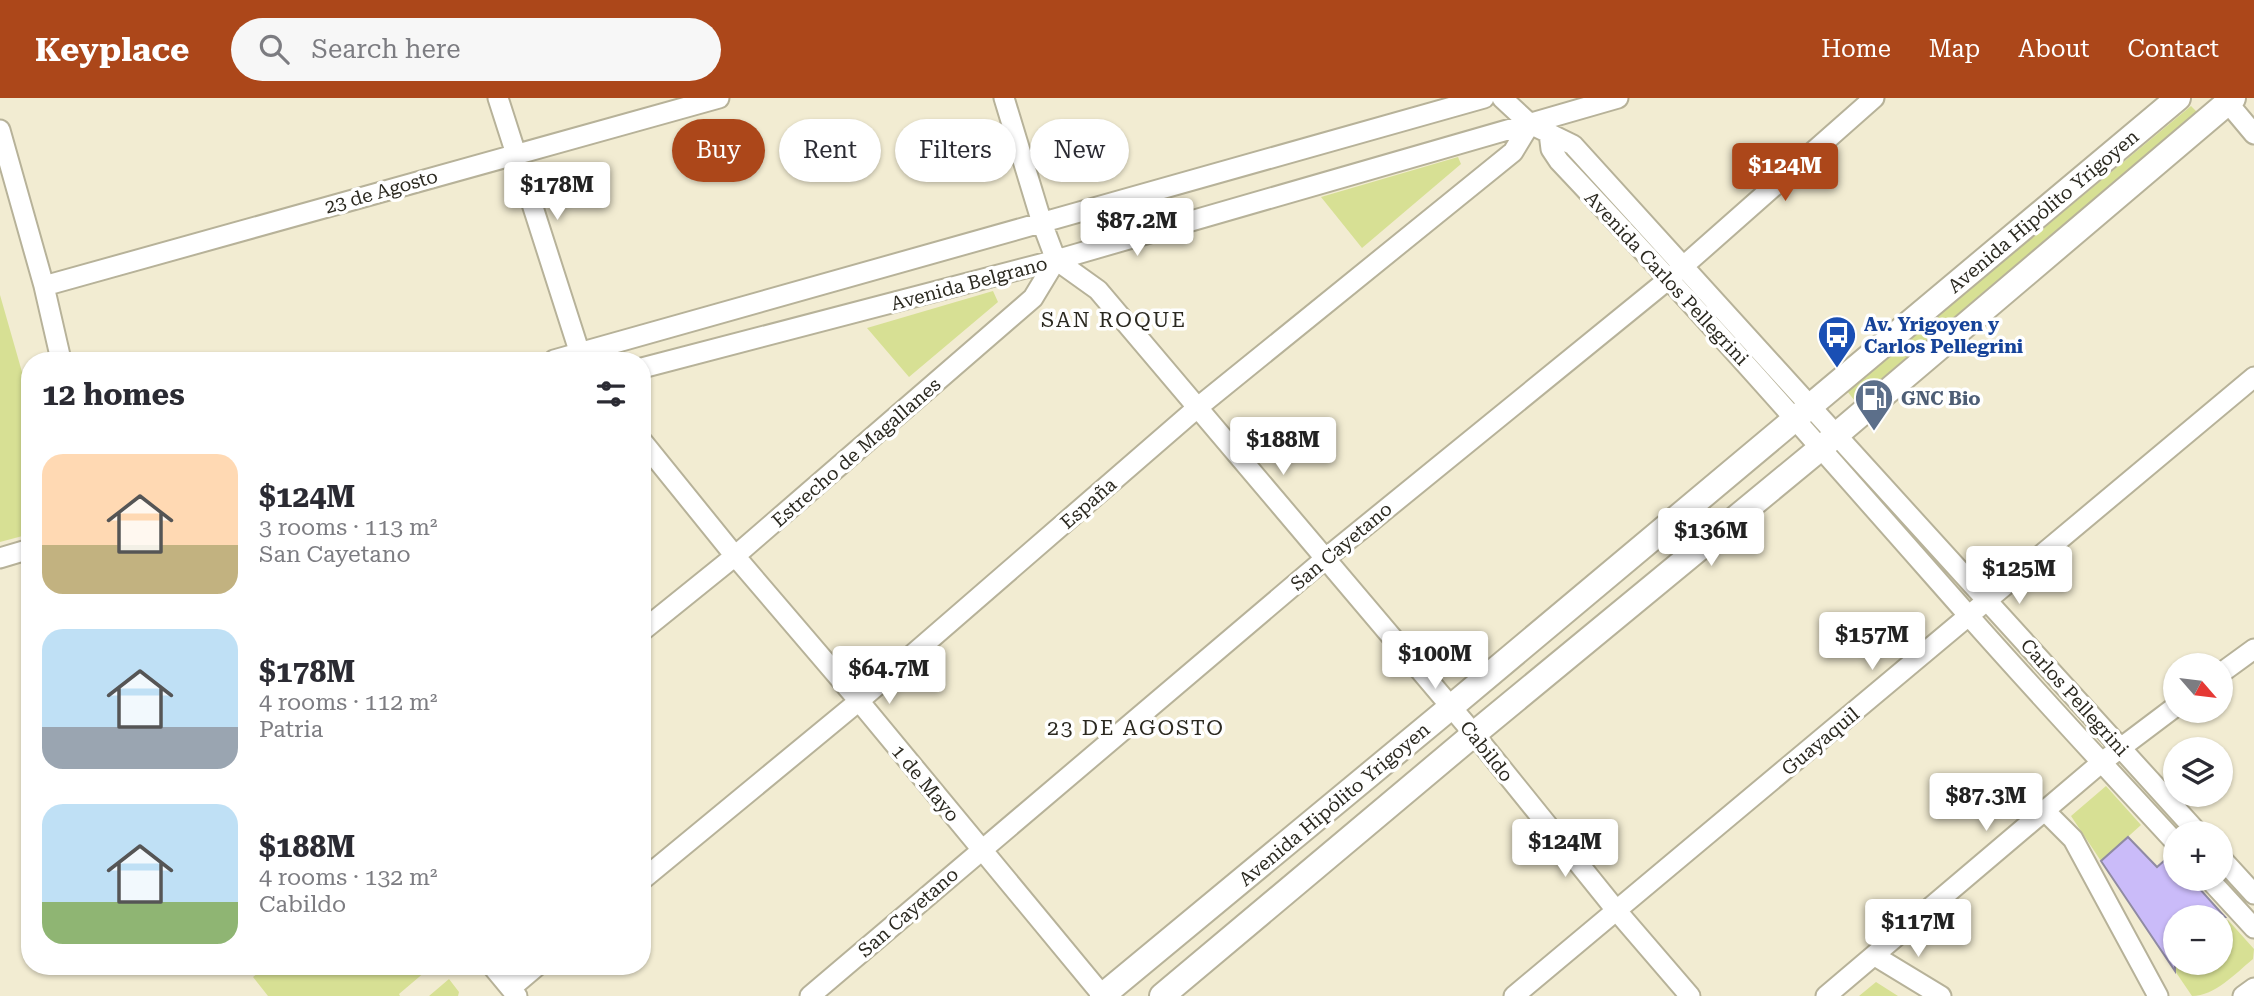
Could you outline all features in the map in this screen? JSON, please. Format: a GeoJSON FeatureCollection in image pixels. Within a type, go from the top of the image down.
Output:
{"type":"FeatureCollection","features":[{"type":"Feature","properties":{"kind":"street"},"geometry":{"type":"LineString","coordinates":[[498,98],[578,352]]}},
{"type":"Feature","properties":{"kind":"street","name":"23 de Agosto"},"geometry":{"type":"LineString","coordinates":[[44,286],[719,98]]}},
{"type":"Feature","properties":{"kind":"street"},"geometry":{"type":"LineString","coordinates":[[1004,98],[1056,260]]}},
{"type":"Feature","properties":{"kind":"street","name":"Avenida Belgrano"},"geometry":{"type":"LineString","coordinates":[[597,352],[1485,98]]}},
{"type":"Feature","properties":{"kind":"street","name":"Avenida Carlos Pellegrini"},"geometry":{"type":"LineString","coordinates":[[1502,98],[1530,124],[1549,133],[1550,149],[1559,161],[1676,272],[1803,412]]}},
{"type":"Feature","properties":{"kind":"street","name":"Avenida Belgrano"},"geometry":{"type":"LineString","coordinates":[[651,366],[1056,260],[1618,98]]}},
{"type":"Feature","properties":{"kind":"street","name":"San Cayetano"},"geometry":{"type":"LineString","coordinates":[[810,996],[1326,558],[1676,272],[1874,98]]}},
{"type":"Feature","properties":{"kind":"street","name":"Avenida Hipólito Yrigoyen"},"geometry":{"type":"LineString","coordinates":[[1102,996],[2178,98]]}},
{"type":"Feature","properties":{"kind":"street"},"geometry":{"type":"LineString","coordinates":[[2228,100],[2254,134]]}},
{"type":"Feature","properties":{"kind":"street","name":"Avenida Hipólito Yrigoyen"},"geometry":{"type":"LineString","coordinates":[[1162,996],[1474,734],[1829,442],[2228,100]]}},
{"type":"Feature","properties":{"kind":"street","name":"España"},"geometry":{"type":"LineString","coordinates":[[651,873],[859,701],[1197,408],[1513,152],[1530,124]]}},
{"type":"Feature","properties":{"kind":"street"},"geometry":{"type":"LineString","coordinates":[[0,130],[44,286],[59,352]]}},
{"type":"Feature","properties":{"kind":"street","name":"Cabildo"},"geometry":{"type":"LineString","coordinates":[[1056,260],[1098,290],[1474,734],[1616,910],[1690,996]]}},
{"type":"Feature","properties":{"kind":"street","name":"Estrecho de Magallanes"},"geometry":{"type":"LineString","coordinates":[[651,624],[735,556],[1033,298],[1056,260]]}},
{"type":"Feature","properties":{"kind":"street","name":"Guayaquil"},"geometry":{"type":"LineString","coordinates":[[1514,996],[2254,377]]}},
{"type":"Feature","properties":{"kind":"street","name":"Carlos Pellegrini"},"geometry":{"type":"LineString","coordinates":[[1803,412],[1969,617],[2163,829]]}},
{"type":"Feature","properties":{"kind":"street","name":"Carlos Pellegrini"},"geometry":{"type":"LineString","coordinates":[[1829,442],[1988,601],[2187,821]]}},
{"type":"Feature","properties":{"kind":"street","name":"1 de Mayo"},"geometry":{"type":"LineString","coordinates":[[651,452],[1102,996]]}},
{"type":"Feature","properties":{"kind":"street"},"geometry":{"type":"LineString","coordinates":[[0,558],[21,552]]}},
{"type":"Feature","properties":{"kind":"street"},"geometry":{"type":"LineString","coordinates":[[2233,664],[2254,649]]}},
{"type":"Feature","properties":{"kind":"street"},"geometry":{"type":"LineString","coordinates":[[1826,996],[2044,810],[2163,716]]}},
{"type":"Feature","properties":{"kind":"street"},"geometry":{"type":"LineString","coordinates":[[2044,810],[2073,839],[2158,996]]}},
{"type":"Feature","properties":{"kind":"street"},"geometry":{"type":"LineString","coordinates":[[2233,871],[2254,894]]}},
{"type":"Feature","properties":{"kind":"street"},"geometry":{"type":"LineString","coordinates":[[2220,891],[2254,928]]}},
{"type":"Feature","properties":{"kind":"street"},"geometry":{"type":"LineString","coordinates":[[1875,956],[1941,996]]}},
{"type":"Feature","properties":{"kind":"street"},"geometry":{"type":"LineString","coordinates":[[500,975],[514,992],[529,975]]}},
{"type":"Feature","properties":{"kind":"street"},"geometry":{"type":"LineString","coordinates":[[2243,996],[2254,988]]}},
{"type":"Feature","properties":{"kind":"green space"},"geometry":{"type":"Polygon","coordinates":[[[2191,106],[2197,112],[1855,401],[1847,391],[2191,106]]]}},
{"type":"Feature","properties":{"kind":"green space"},"geometry":{"type":"Polygon","coordinates":[[[1458,157],[1461,164],[1362,248],[1321,197],[1458,157]]]}},
{"type":"Feature","properties":{"kind":"green space"},"geometry":{"type":"Polygon","coordinates":[[[993,291],[998,302],[909,377],[867,328],[993,291]]]}},
{"type":"Feature","properties":{"kind":"green space"},"geometry":{"type":"Polygon","coordinates":[[[0,295],[21,368],[21,536],[0,542],[0,295]]]}},
{"type":"Feature","properties":{"kind":"green space"},"geometry":{"type":"Polygon","coordinates":[[[2106,786],[2141,825],[2101,861],[2071,816],[2106,786]]]}},
{"type":"Feature","properties":{"kind":"green space"},"geometry":{"type":"Polygon","coordinates":[[[2233,926],[2254,949],[2253,959],[2217,988],[2192,996],[2178,975],[2233,975],[2233,926]]]}},
{"type":"Feature","properties":{"kind":"green space"},"geometry":{"type":"Polygon","coordinates":[[[421,975],[399,994],[400,996],[268,996],[253,977],[421,975]]]}},
{"type":"Feature","properties":{"kind":"green space"},"geometry":{"type":"Polygon","coordinates":[[[449,979],[459,992],[458,996],[429,996],[449,979]]]}},
{"type":"Feature","properties":{"kind":"green space"},"geometry":{"type":"Polygon","coordinates":[[[1876,982],[1898,996],[1859,996],[1876,982]]]}},
{"type":"Feature","properties":{"kind":"building"},"geometry":{"type":"Polygon","coordinates":[[[2128,837],[2157,867],[2163,862],[2163,891],[2202,891],[2214,905],[2163,905],[2163,953],[2101,861],[2128,837]]]}},
{"type":"Feature","properties":{"kind":"place","name":"Av. Yrigoyen y Carlos Pellegrini"},"geometry":{"type":"Point","coordinates":[1837,369]}},
{"type":"Feature","properties":{"kind":"place","name":"GNC Bio"},"geometry":{"type":"Point","coordinates":[1874,432]}},
{"type":"Feature","properties":{"kind":"district","name":"SAN ROQUE"},"geometry":{"type":"Point","coordinates":[1114,320]}},
{"type":"Feature","properties":{"kind":"district","name":"23 DE AGOSTO"},"geometry":{"type":"Point","coordinates":[1136,728]}}]}
